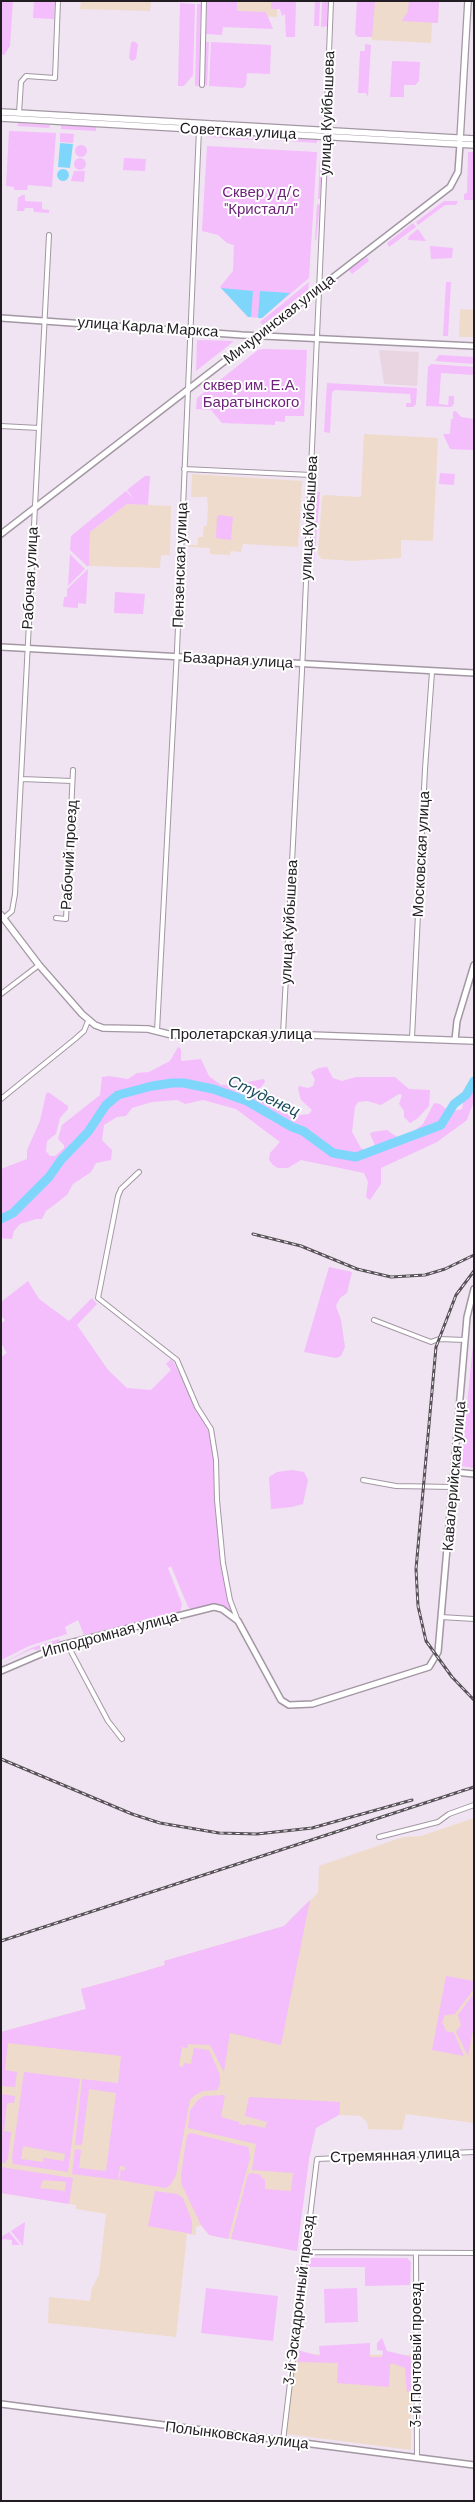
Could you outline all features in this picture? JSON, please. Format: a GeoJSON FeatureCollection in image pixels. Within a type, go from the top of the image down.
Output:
{"type":"FeatureCollection","features":[{"type":"Feature","properties":{"kind":"main road"},"geometry":{"type":"LineString","coordinates":[[468,1],[460,141],[471,139]]}},
{"type":"Feature","properties":{"kind":"main road"},"geometry":{"type":"LineString","coordinates":[[1,112],[199,126]]}},
{"type":"Feature","properties":{"kind":"main road","name":"Советская улица"},"geometry":{"type":"LineString","coordinates":[[1,118],[326,133],[460,141],[474,145]]}},
{"type":"Feature","properties":{"kind":"main road","name":"Мичуринская улица"},"geometry":{"type":"LineString","coordinates":[[1,534],[450,187],[458,172],[460,141]]}},
{"type":"Feature","properties":{"kind":"main road","name":"улица Карла Маркса"},"geometry":{"type":"LineString","coordinates":[[1,318],[259,336],[474,346]]}},
{"type":"Feature","properties":{"kind":"main road","name":"Базарная улица"},"geometry":{"type":"LineString","coordinates":[[1,647],[474,673]]}},
{"type":"Feature","properties":{"kind":"main road","name":"Пролетарская улица"},"geometry":{"type":"LineString","coordinates":[[3,916],[39,965],[88,1021],[110,1029],[157,1032],[172,1036],[283,1034],[474,1041]]}},
{"type":"Feature","properties":{"kind":"main road"},"geometry":{"type":"LineString","coordinates":[[455,1040],[457,1021],[474,964]]}},
{"type":"Feature","properties":{"kind":"main road","name":"Кавалерийская улица"},"geometry":{"type":"LineString","coordinates":[[238,1621],[281,1700],[288,1705],[312,1704],[422,1670],[433,1663],[438,1654],[465,1340],[469,1304],[474,1289]]}},
{"type":"Feature","properties":{"kind":"main road"},"geometry":{"type":"LineString","coordinates":[[454,1472],[474,1474]]}},
{"type":"Feature","properties":{"kind":"main road","name":"Ипподромная улица"},"geometry":{"type":"LineString","coordinates":[[1,1671],[40,1653],[67,1644],[202,1609],[222,1609],[238,1621]]}},
{"type":"Feature","properties":{"kind":"main road","name":"Полынковская улица"},"geometry":{"type":"LineString","coordinates":[[1,2404],[474,2465]]}},
{"type":"Feature","properties":{"kind":"street"},"geometry":{"type":"LineString","coordinates":[[19,113],[21,82],[26,76],[55,78],[58,1]]}},
{"type":"Feature","properties":{"kind":"street"},"geometry":{"type":"LineString","coordinates":[[202,85],[204,1]]}},
{"type":"Feature","properties":{"kind":"street","name":"улица Куйбышева"},"geometry":{"type":"LineString","coordinates":[[283,1034],[303,663],[331,1]]}},
{"type":"Feature","properties":{"kind":"street","name":"Пензенская улица"},"geometry":{"type":"LineString","coordinates":[[157,1032],[176,656],[199,126]]}},
{"type":"Feature","properties":{"kind":"street","name":"Рабочая улица"},"geometry":{"type":"LineString","coordinates":[[3,916],[12,912],[14,907],[49,235]]}},
{"type":"Feature","properties":{"kind":"street"},"geometry":{"type":"LineString","coordinates":[[1,426],[39,428]]}},
{"type":"Feature","properties":{"kind":"street"},"geometry":{"type":"LineString","coordinates":[[184,469],[311,475]]}},
{"type":"Feature","properties":{"kind":"street","name":"Московская улица"},"geometry":{"type":"LineString","coordinates":[[412,1038],[425,769],[432,672]]}},
{"type":"Feature","properties":{"kind":"street","name":"Рабочий проезд"},"geometry":{"type":"LineString","coordinates":[[56,918],[66,919],[73,770]]}},
{"type":"Feature","properties":{"kind":"street","name":"Рабочий проезд"},"geometry":{"type":"LineString","coordinates":[[22,779],[72,781]]}},
{"type":"Feature","properties":{"kind":"street"},"geometry":{"type":"LineString","coordinates":[[1,994],[39,965]]}},
{"type":"Feature","properties":{"kind":"street"},"geometry":{"type":"LineString","coordinates":[[1,1099],[84,1031],[88,1021]]}},
{"type":"Feature","properties":{"kind":"street"},"geometry":{"type":"LineString","coordinates":[[139,1172],[121,1189],[118,1196],[98,1298],[176,1360],[197,1407],[211,1429],[216,1460],[217,1500],[223,1563],[230,1600],[238,1621]]}},
{"type":"Feature","properties":{"kind":"street"},"geometry":{"type":"LineString","coordinates":[[374,1320],[431,1342],[439,1339],[465,1340]]}},
{"type":"Feature","properties":{"kind":"street"},"geometry":{"type":"LineString","coordinates":[[363,1480],[396,1486],[453,1487]]}},
{"type":"Feature","properties":{"kind":"street"},"geometry":{"type":"LineString","coordinates":[[441,1617],[474,1619]]}},
{"type":"Feature","properties":{"kind":"street"},"geometry":{"type":"LineString","coordinates":[[67,1644],[108,1720],[122,1739]]}},
{"type":"Feature","properties":{"kind":"street"},"geometry":{"type":"LineString","coordinates":[[379,1837],[438,1822],[449,1814],[474,1806]]}},
{"type":"Feature","properties":{"kind":"street","name":"Стремянная улица"},"geometry":{"type":"LineString","coordinates":[[317,2159],[474,2152]]}},
{"type":"Feature","properties":{"kind":"street","name":"3-й Эскадронный проезд"},"geometry":{"type":"LineString","coordinates":[[283,2441],[306,2252],[306,2236],[317,2159]]}},
{"type":"Feature","properties":{"kind":"street"},"geometry":{"type":"LineString","coordinates":[[306,2252],[474,2253]]}},
{"type":"Feature","properties":{"kind":"street","name":"3-й Почтовый проезд"},"geometry":{"type":"LineString","coordinates":[[416,2253],[417,2457]]}},
{"type":"Feature","properties":{"kind":"shaded area"},"geometry":{"type":"Polygon","coordinates":[[[81,1],[151,1],[150,11],[80,9],[81,1]]]}},
{"type":"Feature","properties":{"kind":"shaded area"},"geometry":{"type":"Polygon","coordinates":[[[213,1],[277,1],[277,17],[213,14],[213,1]]]}},
{"type":"Feature","properties":{"kind":"shaded area"},"geometry":{"type":"Polygon","coordinates":[[[365,1],[439,1],[438,23],[432,23],[431,43],[372,40],[372,37],[364,37],[365,1]]]}},
{"type":"Feature","properties":{"kind":"shaded area"},"geometry":{"type":"Polygon","coordinates":[[[460,309],[474,310],[474,337],[459,337],[460,309]]]}},
{"type":"Feature","properties":{"kind":"shaded area"},"geometry":{"type":"Polygon","coordinates":[[[379,350],[419,352],[417,386],[384,384],[379,350]]]}},
{"type":"Feature","properties":{"kind":"shaded area"},"geometry":{"type":"Polygon","coordinates":[[[364,434],[438,438],[433,541],[401,540],[401,558],[353,561],[322,559],[318,554],[322,497],[325,495],[361,497],[364,434]]]}},
{"type":"Feature","properties":{"kind":"shaded area"},"geometry":{"type":"Polygon","coordinates":[[[192,474],[302,481],[298,547],[243,544],[241,552],[231,551],[230,555],[210,554],[210,548],[189,547],[189,545],[198,545],[198,537],[203,537],[204,526],[207,526],[208,504],[207,497],[191,497],[192,474]]]}},
{"type":"Feature","properties":{"kind":"shaded area"},"geometry":{"type":"Polygon","coordinates":[[[127,504],[171,506],[170,555],[161,555],[160,568],[89,566],[90,532],[127,504]]]}},
{"type":"Feature","properties":{"kind":"shaded area"},"geometry":{"type":"Polygon","coordinates":[[[474,1818],[474,2123],[406,2114],[402,2130],[368,2129],[367,2122],[360,2116],[338,2115],[316,2127],[309,2159],[297,2251],[209,2235],[202,2225],[196,2227],[196,2235],[187,2234],[176,2337],[48,2323],[49,2297],[90,2301],[92,2288],[99,2275],[106,2214],[76,2209],[76,2205],[1,2193],[1,2032],[86,2009],[81,1989],[165,1965],[164,1961],[284,1926],[318,1893],[319,1866],[403,1837],[421,1836],[474,1818]]]}},
{"type":"Feature","properties":{"kind":"shaded area"},"geometry":{"type":"Polygon","coordinates":[[[295,2354],[411,2355],[411,2450],[286,2434],[295,2354]]]}},
{"type":"Feature","properties":{"kind":"green space"},"geometry":{"type":"Polygon","coordinates":[[[1,1],[13,1],[10,46],[4,55],[1,54],[1,1]]]}},
{"type":"Feature","properties":{"kind":"green space"},"geometry":{"type":"Polygon","coordinates":[[[34,1],[55,1],[54,19],[33,18],[34,1]]]}},
{"type":"Feature","properties":{"kind":"green space"},"geometry":{"type":"Polygon","coordinates":[[[207,1],[237,1],[237,11],[266,12],[273,29],[223,27],[222,35],[206,34],[207,1]]]}},
{"type":"Feature","properties":{"kind":"green space"},"geometry":{"type":"Polygon","coordinates":[[[271,1],[296,1],[295,37],[286,37],[285,14],[282,16],[280,9],[271,9],[271,1]]]}},
{"type":"Feature","properties":{"kind":"green space"},"geometry":{"type":"Polygon","coordinates":[[[315,1],[320,1],[319,26],[314,26],[315,1]]]}},
{"type":"Feature","properties":{"kind":"green space"},"geometry":{"type":"Polygon","coordinates":[[[322,1],[328,1],[327,26],[321,27],[322,1]]]}},
{"type":"Feature","properties":{"kind":"green space"},"geometry":{"type":"Polygon","coordinates":[[[357,1],[375,1],[372,37],[358,37],[355,34],[357,1]]]}},
{"type":"Feature","properties":{"kind":"green space"},"geometry":{"type":"Polygon","coordinates":[[[409,1],[439,1],[438,23],[402,21],[408,11],[409,1]]]}},
{"type":"Feature","properties":{"kind":"green space"},"geometry":{"type":"Polygon","coordinates":[[[180,3],[195,4],[193,75],[184,86],[178,86],[180,3]]]}},
{"type":"Feature","properties":{"kind":"green space"},"geometry":{"type":"Polygon","coordinates":[[[197,4],[201,4],[199,86],[195,86],[197,4]]]}},
{"type":"Feature","properties":{"kind":"green space"},"geometry":{"type":"Polygon","coordinates":[[[133,41],[138,44],[136,59],[132,61],[129,58],[133,41]]]}},
{"type":"Feature","properties":{"kind":"green space"},"geometry":{"type":"Polygon","coordinates":[[[205,42],[209,42],[207,86],[203,82],[205,42]]]}},
{"type":"Feature","properties":{"kind":"green space"},"geometry":{"type":"Polygon","coordinates":[[[211,42],[271,45],[270,74],[247,73],[246,85],[243,88],[209,86],[211,42]]]}},
{"type":"Feature","properties":{"kind":"green space"},"geometry":{"type":"Polygon","coordinates":[[[365,44],[371,45],[368,97],[366,93],[358,93],[360,51],[365,51],[365,44]]]}},
{"type":"Feature","properties":{"kind":"green space"},"geometry":{"type":"Polygon","coordinates":[[[392,61],[420,62],[419,81],[415,85],[404,85],[404,97],[390,97],[392,61]]]}},
{"type":"Feature","properties":{"kind":"green space"},"geometry":{"type":"Polygon","coordinates":[[[18,123],[50,125],[49,128],[17,126],[18,123]]]}},
{"type":"Feature","properties":{"kind":"green space"},"geometry":{"type":"Polygon","coordinates":[[[61,125],[96,127],[96,131],[61,129],[61,125]]]}},
{"type":"Feature","properties":{"kind":"green space"},"geometry":{"type":"Polygon","coordinates":[[[9,131],[56,133],[52,187],[28,185],[27,190],[14,190],[14,187],[6,186],[9,131]]]}},
{"type":"Feature","properties":{"kind":"green space"},"geometry":{"type":"Polygon","coordinates":[[[60,133],[74,134],[73,143],[60,142],[60,133]]]}},
{"type":"Feature","properties":{"kind":"green space"},"geometry":{"type":"Polygon","coordinates":[[[209,133],[259,137],[259,140],[208,137],[209,133]]]}},
{"type":"Feature","properties":{"kind":"green space"},"geometry":{"type":"Polygon","coordinates":[[[272,138],[317,140],[317,143],[272,140],[272,138]]]}},
{"type":"Feature","properties":{"kind":"green space"},"geometry":{"type":"Polygon","coordinates":[[[79,145],[83,145],[87,151],[83,157],[79,157],[75,153],[75,149],[79,145]]]}},
{"type":"Feature","properties":{"kind":"green space","name":"Сквер у д/с \"Кристалл\""},"geometry":{"type":"Polygon","coordinates":[[[207,146],[317,152],[309,278],[262,318],[248,317],[220,287],[233,271],[234,245],[227,243],[218,235],[202,231],[207,146]]]}},
{"type":"Feature","properties":{"kind":"green space"},"geometry":{"type":"Polygon","coordinates":[[[468,152],[474,152],[474,200],[464,200],[464,194],[467,193],[468,152]]]}},
{"type":"Feature","properties":{"kind":"green space"},"geometry":{"type":"Polygon","coordinates":[[[78,158],[82,158],[86,164],[82,170],[78,170],[74,166],[74,162],[78,158]]]}},
{"type":"Feature","properties":{"kind":"green space"},"geometry":{"type":"Polygon","coordinates":[[[124,158],[146,159],[145,171],[123,170],[124,158]]]}},
{"type":"Feature","properties":{"kind":"green space"},"geometry":{"type":"Polygon","coordinates":[[[320,158],[322,158],[320,199],[318,199],[320,158]]]}},
{"type":"Feature","properties":{"kind":"green space"},"geometry":{"type":"Polygon","coordinates":[[[74,171],[85,171],[84,182],[71,181],[74,171]]]}},
{"type":"Feature","properties":{"kind":"green space"},"geometry":{"type":"Polygon","coordinates":[[[25,195],[25,201],[42,202],[42,209],[49,210],[49,213],[34,212],[33,208],[17,211],[18,198],[25,195]]]}},
{"type":"Feature","properties":{"kind":"green space"},"geometry":{"type":"Polygon","coordinates":[[[444,201],[458,201],[456,205],[445,205],[418,225],[416,222],[444,201]]]}},
{"type":"Feature","properties":{"kind":"green space"},"geometry":{"type":"Polygon","coordinates":[[[317,204],[320,205],[316,241],[315,239],[317,204]]]}},
{"type":"Feature","properties":{"kind":"green space"},"geometry":{"type":"Polygon","coordinates":[[[413,223],[416,227],[389,247],[387,243],[413,223]]]}},
{"type":"Feature","properties":{"kind":"green space"},"geometry":{"type":"Polygon","coordinates":[[[418,229],[426,241],[408,240],[409,236],[418,229]]]}},
{"type":"Feature","properties":{"kind":"green space"},"geometry":{"type":"Polygon","coordinates":[[[430,246],[453,248],[452,258],[431,259],[430,246]]]}},
{"type":"Feature","properties":{"kind":"green space"},"geometry":{"type":"Polygon","coordinates":[[[367,257],[369,261],[352,274],[349,270],[367,257]]]}},
{"type":"Feature","properties":{"kind":"green space"},"geometry":{"type":"Polygon","coordinates":[[[309,282],[308,290],[263,325],[260,322],[309,282]]]}},
{"type":"Feature","properties":{"kind":"green space"},"geometry":{"type":"Polygon","coordinates":[[[446,282],[451,282],[448,336],[443,336],[446,282]]]}},
{"type":"Feature","properties":{"kind":"green space","name":"сквер им. Е.А. Баратынского"},"geometry":{"type":"Polygon","coordinates":[[[197,340],[234,341],[196,371],[197,340]]]}},
{"type":"Feature","properties":{"kind":"green space","name":"сквер им. Е.А. Баратынского"},"geometry":{"type":"Polygon","coordinates":[[[258,350],[307,350],[304,416],[285,416],[285,422],[275,421],[275,425],[222,423],[211,410],[196,409],[197,398],[258,350]]]}},
{"type":"Feature","properties":{"kind":"green space"},"geometry":{"type":"Polygon","coordinates":[[[439,355],[474,357],[474,364],[435,361],[439,355]]]}},
{"type":"Feature","properties":{"kind":"green space"},"geometry":{"type":"Polygon","coordinates":[[[431,364],[474,367],[474,375],[441,373],[439,404],[448,405],[449,396],[454,396],[454,404],[451,407],[426,406],[428,367],[431,364]]]}},
{"type":"Feature","properties":{"kind":"green space"},"geometry":{"type":"Polygon","coordinates":[[[327,383],[417,388],[416,404],[413,407],[406,407],[406,403],[411,403],[410,394],[335,390],[332,392],[330,433],[324,432],[327,383]]]}},
{"type":"Feature","properties":{"kind":"green space"},"geometry":{"type":"Polygon","coordinates":[[[456,411],[461,417],[474,419],[474,450],[450,449],[443,434],[450,434],[451,419],[453,419],[453,412],[456,411]]]}},
{"type":"Feature","properties":{"kind":"green space"},"geometry":{"type":"Polygon","coordinates":[[[440,473],[455,474],[454,485],[439,484],[440,473]]]}},
{"type":"Feature","properties":{"kind":"green space"},"geometry":{"type":"Polygon","coordinates":[[[145,476],[150,476],[148,505],[127,504],[90,532],[89,566],[87,566],[70,550],[71,536],[126,491],[134,499],[127,490],[145,476]]]}},
{"type":"Feature","properties":{"kind":"green space"},"geometry":{"type":"Polygon","coordinates":[[[316,492],[320,492],[314,563],[311,562],[314,495],[316,492]]]}},
{"type":"Feature","properties":{"kind":"green space"},"geometry":{"type":"Polygon","coordinates":[[[219,515],[233,517],[231,540],[216,538],[217,518],[219,515]]]}},
{"type":"Feature","properties":{"kind":"green space"},"geometry":{"type":"Polygon","coordinates":[[[70,554],[85,569],[68,586],[70,554]]]}},
{"type":"Feature","properties":{"kind":"green space"},"geometry":{"type":"Polygon","coordinates":[[[88,569],[86,604],[78,603],[78,608],[63,607],[64,597],[67,597],[67,589],[88,569]]]}},
{"type":"Feature","properties":{"kind":"green space"},"geometry":{"type":"Polygon","coordinates":[[[115,592],[145,594],[143,614],[114,613],[115,592]]]}},
{"type":"Feature","properties":{"kind":"green space"},"geometry":{"type":"Polygon","coordinates":[[[178,1047],[181,1049],[181,1061],[201,1059],[209,1076],[221,1085],[264,1079],[265,1082],[257,1092],[262,1101],[300,1115],[309,1114],[312,1110],[301,1100],[298,1088],[299,1086],[308,1088],[313,1086],[315,1080],[311,1072],[319,1068],[327,1067],[333,1078],[342,1081],[356,1077],[395,1077],[409,1089],[430,1090],[429,1106],[418,1118],[410,1123],[404,1117],[404,1111],[399,1104],[402,1095],[399,1094],[381,1105],[367,1101],[358,1102],[355,1107],[352,1132],[361,1148],[370,1154],[376,1148],[370,1134],[372,1132],[387,1130],[397,1137],[409,1135],[423,1124],[434,1103],[440,1104],[450,1112],[462,1109],[465,1091],[474,1080],[474,1101],[467,1120],[437,1142],[381,1168],[381,1184],[370,1200],[366,1197],[368,1182],[364,1173],[301,1160],[288,1168],[278,1168],[273,1165],[269,1160],[270,1153],[280,1142],[236,1109],[203,1100],[185,1104],[177,1100],[152,1102],[132,1108],[126,1116],[117,1117],[104,1125],[102,1140],[112,1150],[111,1160],[96,1163],[91,1172],[73,1184],[67,1195],[46,1211],[42,1219],[20,1224],[14,1231],[12,1239],[1,1238],[1,1169],[27,1159],[27,1150],[40,1121],[46,1094],[48,1092],[68,1106],[68,1109],[60,1118],[56,1134],[47,1141],[46,1151],[50,1156],[55,1156],[64,1148],[64,1145],[58,1139],[62,1125],[100,1095],[102,1077],[109,1076],[128,1079],[137,1073],[149,1072],[170,1061],[178,1047]]]}},
{"type":"Feature","properties":{"kind":"green space"},"geometry":{"type":"Polygon","coordinates":[[[329,1267],[352,1272],[347,1293],[340,1298],[336,1306],[341,1320],[345,1347],[341,1356],[336,1358],[304,1352],[329,1267]]]}},
{"type":"Feature","properties":{"kind":"green space"},"geometry":{"type":"Polygon","coordinates":[[[28,1281],[39,1299],[69,1321],[92,1298],[97,1304],[77,1325],[108,1370],[127,1388],[151,1390],[171,1370],[166,1364],[171,1359],[174,1363],[210,1434],[214,1458],[219,1552],[231,1611],[217,1605],[191,1609],[188,1607],[171,1566],[168,1568],[182,1604],[180,1613],[84,1635],[78,1620],[65,1627],[67,1634],[29,1646],[1,1660],[1,1357],[7,1353],[1,1343],[1,1324],[5,1320],[1,1315],[1,1302],[28,1281]]]}},
{"type":"Feature","properties":{"kind":"green space"},"geometry":{"type":"Polygon","coordinates":[[[474,1334],[474,1468],[461,1466],[474,1334]]]}},
{"type":"Feature","properties":{"kind":"green space"},"geometry":{"type":"Polygon","coordinates":[[[292,1470],[304,1472],[308,1480],[303,1504],[271,1509],[269,1477],[277,1472],[292,1470]]]}},
{"type":"Feature","properties":{"kind":"green space"},"geometry":{"type":"Polygon","coordinates":[[[59,1639],[60,1642],[37,1650],[32,1649],[1,1664],[31,1648],[59,1639]]]}},
{"type":"Feature","properties":{"kind":"green space"},"geometry":{"type":"Polygon","coordinates":[[[310,1900],[281,2045],[230,2033],[224,2072],[210,2045],[188,2044],[187,2048],[182,2047],[179,2066],[183,2067],[184,2063],[191,2064],[194,2048],[209,2050],[220,2075],[220,2084],[217,2090],[203,2091],[190,2100],[176,2175],[171,2184],[166,2188],[119,2180],[121,2170],[125,2170],[125,2167],[122,2166],[120,2166],[118,2180],[72,2174],[75,2149],[81,2150],[79,2168],[106,2171],[116,2093],[89,2089],[82,2145],[75,2145],[82,2079],[118,2083],[121,2056],[8,2043],[5,2070],[17,2072],[15,2087],[1,2086],[1,2032],[86,2009],[81,1989],[165,1965],[164,1961],[284,1926],[310,1900]]]}},
{"type":"Feature","properties":{"kind":"green space"},"geometry":{"type":"Polygon","coordinates":[[[446,1976],[474,1981],[474,1989],[455,2014],[445,2015],[442,2022],[446,2031],[454,2033],[464,2056],[432,2050],[446,1976]]]}},
{"type":"Feature","properties":{"kind":"green space"},"geometry":{"type":"Polygon","coordinates":[[[474,1993],[474,2026],[468,2056],[456,2032],[461,2025],[458,2015],[474,1993]]]}},
{"type":"Feature","properties":{"kind":"green space"},"geometry":{"type":"Polygon","coordinates":[[[24,2072],[80,2079],[68,2172],[13,2164],[12,2158],[24,2072]],[[23,2146],[21,2159],[43,2162],[44,2158],[64,2161],[65,2154],[23,2146]]]}},
{"type":"Feature","properties":{"kind":"green space"},"geometry":{"type":"Polygon","coordinates":[[[1,2094],[15,2096],[14,2103],[7,2103],[4,2131],[11,2132],[8,2158],[5,2163],[1,2163],[1,2094]]]}},
{"type":"Feature","properties":{"kind":"green space"},"geometry":{"type":"Polygon","coordinates":[[[225,2095],[221,2117],[239,2122],[239,2124],[245,2126],[246,2124],[265,2128],[267,2122],[245,2116],[249,2097],[340,2102],[339,2115],[316,2128],[309,2159],[297,2251],[231,2239],[248,2174],[261,2175],[261,2178],[265,2179],[265,2189],[291,2191],[293,2173],[252,2170],[256,2144],[188,2128],[190,2111],[197,2101],[204,2096],[225,2095]]]}},
{"type":"Feature","properties":{"kind":"green space"},"geometry":{"type":"Polygon","coordinates":[[[191,2133],[248,2147],[250,2158],[228,2239],[209,2235],[201,2225],[182,2185],[181,2175],[187,2135],[191,2133]]]}},
{"type":"Feature","properties":{"kind":"green space"},"geometry":{"type":"Polygon","coordinates":[[[1,2167],[73,2178],[69,2204],[1,2193],[1,2167]],[[43,2180],[40,2188],[65,2191],[66,2182],[43,2180]]]}},
{"type":"Feature","properties":{"kind":"green space"},"geometry":{"type":"Polygon","coordinates":[[[155,2191],[177,2194],[183,2198],[192,2221],[192,2234],[148,2226],[155,2191]]]}},
{"type":"Feature","properties":{"kind":"green space"},"geometry":{"type":"Polygon","coordinates":[[[25,2222],[23,2246],[11,2231],[25,2222]]]}},
{"type":"Feature","properties":{"kind":"green space"},"geometry":{"type":"Polygon","coordinates":[[[9,2232],[20,2245],[12,2245],[12,2240],[3,2239],[1,2243],[1,2237],[9,2232]]]}},
{"type":"Feature","properties":{"kind":"green space"},"geometry":{"type":"Polygon","coordinates":[[[308,2258],[407,2258],[411,2262],[410,2285],[365,2286],[365,2267],[308,2267],[308,2258]]]}},
{"type":"Feature","properties":{"kind":"green space"},"geometry":{"type":"Polygon","coordinates":[[[206,2288],[278,2296],[273,2341],[201,2333],[206,2288]]]}},
{"type":"Feature","properties":{"kind":"green space"},"geometry":{"type":"Polygon","coordinates":[[[357,2288],[358,2322],[325,2323],[324,2289],[357,2288]]]}},
{"type":"Feature","properties":{"kind":"green space"},"geometry":{"type":"Polygon","coordinates":[[[382,2338],[387,2351],[412,2357],[412,2388],[407,2393],[405,2368],[394,2364],[390,2364],[389,2387],[337,2383],[338,2363],[298,2362],[297,2350],[320,2356],[319,2346],[370,2343],[370,2357],[382,2357],[383,2351],[377,2350],[377,2343],[382,2338]]]}},
{"type":"Feature","properties":{"kind":"water"},"geometry":{"type":"Polygon","coordinates":[[[60,143],[73,144],[70,168],[58,167],[60,143]]]}},
{"type":"Feature","properties":{"kind":"water"},"geometry":{"type":"Polygon","coordinates":[[[61,169],[65,169],[69,175],[65,181],[61,181],[57,177],[57,173],[61,169]]]}},
{"type":"Feature","properties":{"kind":"water"},"geometry":{"type":"Polygon","coordinates":[[[221,288],[253,291],[251,317],[248,317],[221,288]]]}},
{"type":"Feature","properties":{"kind":"water"},"geometry":{"type":"Polygon","coordinates":[[[260,291],[290,293],[262,318],[258,318],[260,291]]]}},
{"type":"Feature","properties":{"kind":"waterway","name":"Студенец"},"geometry":{"type":"LineString","coordinates":[[1,1219],[13,1213],[49,1177],[61,1160],[88,1132],[106,1105],[118,1095],[172,1083],[184,1083],[213,1089],[247,1101],[292,1127],[303,1131],[333,1153],[356,1157],[441,1125],[454,1104],[466,1095],[474,1081]]}},
{"type":"Feature","properties":{"kind":"railway"},"geometry":{"type":"LineString","coordinates":[[253,1234],[301,1246],[357,1269],[391,1277],[425,1275],[445,1269],[474,1255]]}},
{"type":"Feature","properties":{"kind":"railway"},"geometry":{"type":"LineString","coordinates":[[474,1271],[456,1295],[436,1347],[416,1569],[418,1606],[426,1641],[452,1677],[474,1700]]}},
{"type":"Feature","properties":{"kind":"railway"},"geometry":{"type":"LineString","coordinates":[[1,1759],[132,1814],[160,1823],[219,1833],[257,1834],[312,1828],[412,1800]]}},
{"type":"Feature","properties":{"kind":"railway"},"geometry":{"type":"LineString","coordinates":[[1,1941],[474,1787]]}}]}
